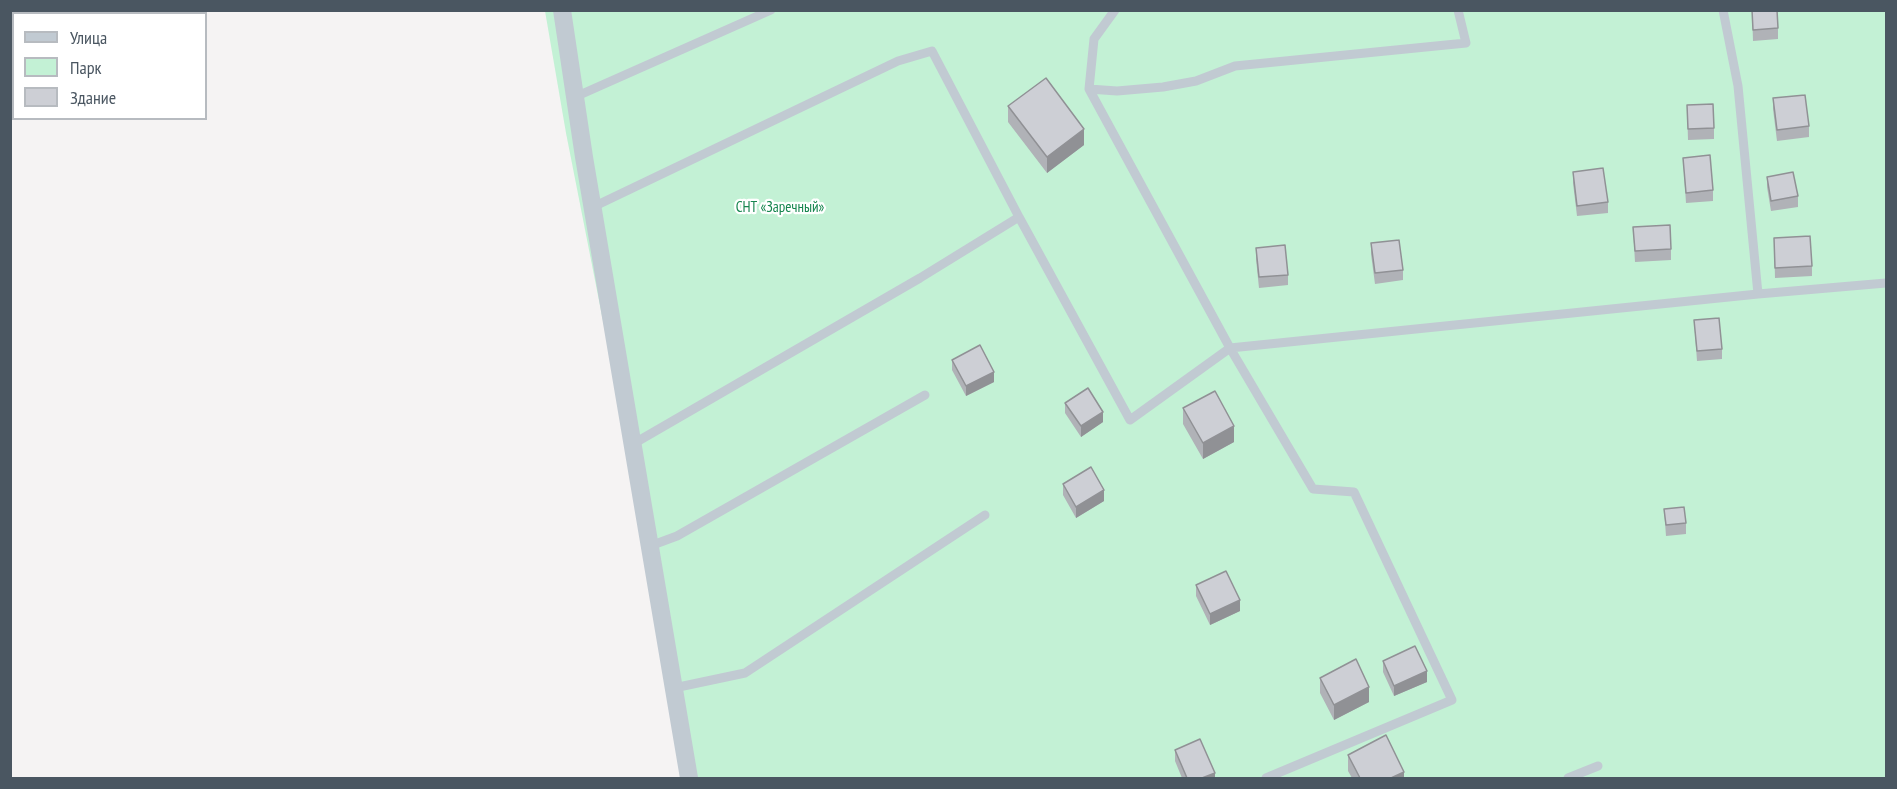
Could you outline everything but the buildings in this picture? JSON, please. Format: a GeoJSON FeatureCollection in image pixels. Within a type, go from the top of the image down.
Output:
{"type":"FeatureCollection","features":[{"type":"Feature","properties":{"kind":"street"},"geometry":{"type":"LineString","coordinates":[[562,10],[689,778]]}},
{"type":"Feature","properties":{"kind":"lane"},"geometry":{"type":"LineString","coordinates":[[575,97],[771,10]]}},
{"type":"Feature","properties":{"kind":"lane"},"geometry":{"type":"LineString","coordinates":[[1115,10],[1094,39],[1089,89],[1230,348],[1313,489],[1354,492],[1452,700],[1266,778]]}},
{"type":"Feature","properties":{"kind":"lane"},"geometry":{"type":"LineString","coordinates":[[1089,89],[1117,91],[1163,87],[1196,81],[1235,66],[1466,43],[1458,10]]}},
{"type":"Feature","properties":{"kind":"lane"},"geometry":{"type":"LineString","coordinates":[[1723,10],[1738,86],[1758,294]]}},
{"type":"Feature","properties":{"kind":"lane"},"geometry":{"type":"LineString","coordinates":[[593,207],[898,61],[932,51],[1019,217],[1130,420],[1230,348],[1887,283]]}},
{"type":"Feature","properties":{"kind":"lane"},"geometry":{"type":"LineString","coordinates":[[633,444],[920,278],[1019,217]]}},
{"type":"Feature","properties":{"kind":"lane"},"geometry":{"type":"LineString","coordinates":[[650,546],[677,536],[925,395]]}},
{"type":"Feature","properties":{"kind":"lane"},"geometry":{"type":"LineString","coordinates":[[674,688],[745,673],[985,515]]}},
{"type":"Feature","properties":{"kind":"lane"},"geometry":{"type":"LineString","coordinates":[[1568,778],[1598,766]]}},
{"type":"Feature","properties":{"kind":"green space","name":"СНТ «Заречный»"},"geometry":{"type":"Polygon","coordinates":[[[545,11],[1886,11],[1886,778],[693,778],[566,133],[545,11]]]}}]}
